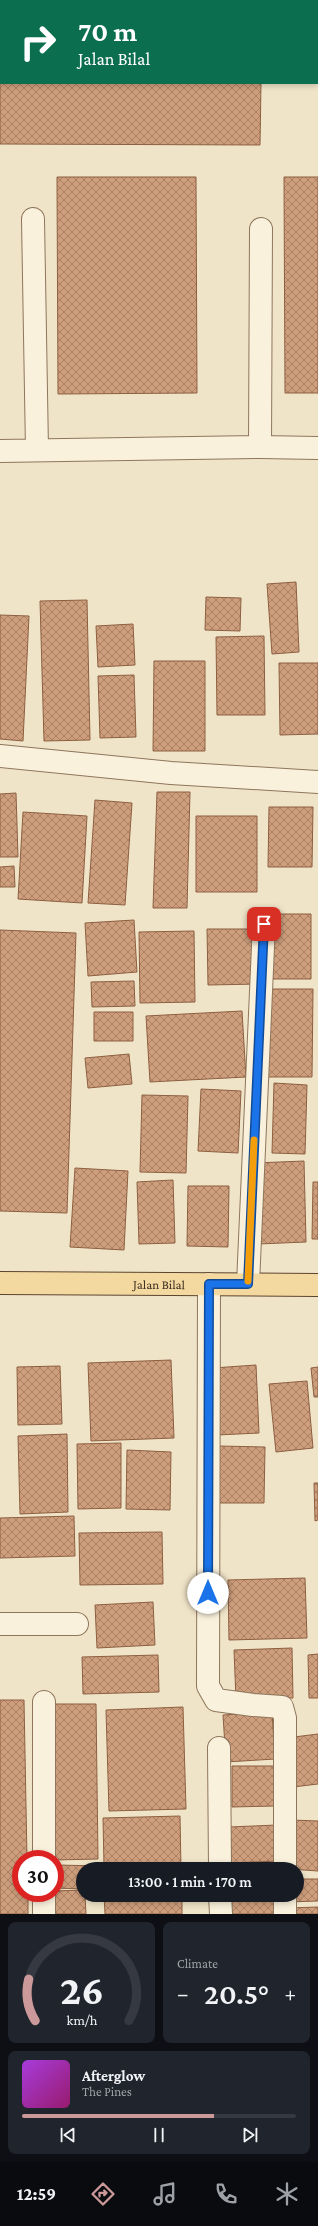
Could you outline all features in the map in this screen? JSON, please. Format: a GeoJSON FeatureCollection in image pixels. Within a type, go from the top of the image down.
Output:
{"type":"FeatureCollection","features":[{"type":"Feature","properties":{"kind":"main road","name":"Jalan Bilal"},"geometry":{"type":"LineString","coordinates":[[0,1283],[318,1285]]}},
{"type":"Feature","properties":{"kind":"street"},"geometry":{"type":"LineString","coordinates":[[33,219],[37,450]]}},
{"type":"Feature","properties":{"kind":"street"},"geometry":{"type":"LineString","coordinates":[[260,447],[261,229]]}},
{"type":"Feature","properties":{"kind":"street"},"geometry":{"type":"LineString","coordinates":[[0,451],[260,447],[318,448]]}},
{"type":"Feature","properties":{"kind":"street"},"geometry":{"type":"LineString","coordinates":[[0,756],[171,773],[318,782]]}},
{"type":"Feature","properties":{"kind":"street"},"geometry":{"type":"LineString","coordinates":[[248,1284],[264,924]]}},
{"type":"Feature","properties":{"kind":"street"},"geometry":{"type":"LineString","coordinates":[[209,1284],[208,1686],[216,1700],[253,1706],[282,1707],[285,1718],[285,1862]]}},
{"type":"Feature","properties":{"kind":"street"},"geometry":{"type":"LineString","coordinates":[[0,1624],[77,1624]]}},
{"type":"Feature","properties":{"kind":"street"},"geometry":{"type":"LineString","coordinates":[[44,1702],[44,1850]]}},
{"type":"Feature","properties":{"kind":"street"},"geometry":{"type":"LineString","coordinates":[[219,1748],[220,1862]]}},
{"type":"Feature","properties":{"kind":"street"},"geometry":{"type":"LineString","coordinates":[[44,1902],[44,1914]]}},
{"type":"Feature","properties":{"kind":"street"},"geometry":{"type":"LineString","coordinates":[[220,1902],[221,1914]]}},
{"type":"Feature","properties":{"kind":"street"},"geometry":{"type":"LineString","coordinates":[[285,1902],[285,1914]]}},
{"type":"Feature","properties":{"kind":"building"},"geometry":{"type":"Polygon","coordinates":[[[0,84],[261,84],[260,145],[0,144],[0,84]]]}},
{"type":"Feature","properties":{"kind":"building"},"geometry":{"type":"Polygon","coordinates":[[[57,177],[196,177],[197,393],[58,394],[57,177]]]}},
{"type":"Feature","properties":{"kind":"building"},"geometry":{"type":"Polygon","coordinates":[[[284,177],[318,177],[318,393],[285,393],[284,177]]]}},
{"type":"Feature","properties":{"kind":"building"},"geometry":{"type":"Polygon","coordinates":[[[296,582],[299,652],[272,654],[267,584],[296,582]]]}},
{"type":"Feature","properties":{"kind":"building"},"geometry":{"type":"Polygon","coordinates":[[[206,597],[241,598],[240,631],[205,630],[206,597]]]}},
{"type":"Feature","properties":{"kind":"building"},"geometry":{"type":"Polygon","coordinates":[[[87,600],[90,740],[44,741],[40,601],[87,600]]]}},
{"type":"Feature","properties":{"kind":"building"},"geometry":{"type":"Polygon","coordinates":[[[0,615],[29,616],[23,741],[0,739],[0,615]]]}},
{"type":"Feature","properties":{"kind":"building"},"geometry":{"type":"Polygon","coordinates":[[[133,624],[135,665],[98,667],[96,626],[133,624]]]}},
{"type":"Feature","properties":{"kind":"building"},"geometry":{"type":"Polygon","coordinates":[[[264,636],[265,715],[217,715],[216,637],[264,636]]]}},
{"type":"Feature","properties":{"kind":"building"},"geometry":{"type":"Polygon","coordinates":[[[154,661],[205,661],[205,751],[153,751],[154,661]]]}},
{"type":"Feature","properties":{"kind":"building"},"geometry":{"type":"Polygon","coordinates":[[[279,663],[318,663],[318,734],[280,735],[279,663]]]}},
{"type":"Feature","properties":{"kind":"building"},"geometry":{"type":"Polygon","coordinates":[[[134,675],[136,737],[100,738],[98,676],[134,675]]]}},
{"type":"Feature","properties":{"kind":"building"},"geometry":{"type":"Polygon","coordinates":[[[157,792],[190,792],[187,908],[153,908],[157,792]]]}},
{"type":"Feature","properties":{"kind":"building"},"geometry":{"type":"Polygon","coordinates":[[[16,793],[18,857],[0,857],[0,794],[16,793]]]}},
{"type":"Feature","properties":{"kind":"building"},"geometry":{"type":"Polygon","coordinates":[[[95,800],[132,803],[125,905],[88,903],[95,800]]]}},
{"type":"Feature","properties":{"kind":"building"},"geometry":{"type":"Polygon","coordinates":[[[269,807],[313,807],[312,867],[268,867],[269,807]]]}},
{"type":"Feature","properties":{"kind":"building"},"geometry":{"type":"Polygon","coordinates":[[[23,812],[87,816],[82,903],[18,899],[23,812]]]}},
{"type":"Feature","properties":{"kind":"building"},"geometry":{"type":"Polygon","coordinates":[[[196,816],[257,816],[257,892],[196,892],[196,816]]]}},
{"type":"Feature","properties":{"kind":"building"},"geometry":{"type":"Polygon","coordinates":[[[14,866],[15,887],[0,887],[0,867],[14,866]]]}},
{"type":"Feature","properties":{"kind":"building"},"geometry":{"type":"Polygon","coordinates":[[[268,914],[311,914],[311,979],[268,979],[268,914]]]}},
{"type":"Feature","properties":{"kind":"building"},"geometry":{"type":"Polygon","coordinates":[[[134,920],[137,972],[88,976],[85,923],[134,920]]]}},
{"type":"Feature","properties":{"kind":"building"},"geometry":{"type":"Polygon","coordinates":[[[207,929],[261,929],[261,984],[208,985],[207,929]]]}},
{"type":"Feature","properties":{"kind":"building"},"geometry":{"type":"Polygon","coordinates":[[[0,930],[76,933],[67,1213],[0,1211],[0,930]]]}},
{"type":"Feature","properties":{"kind":"building"},"geometry":{"type":"Polygon","coordinates":[[[194,931],[195,1002],[140,1003],[139,932],[194,931]]]}},
{"type":"Feature","properties":{"kind":"building"},"geometry":{"type":"Polygon","coordinates":[[[134,981],[135,1006],[92,1007],[91,982],[134,981]]]}},
{"type":"Feature","properties":{"kind":"building"},"geometry":{"type":"Polygon","coordinates":[[[269,989],[313,989],[312,1077],[268,1077],[269,989]]]}},
{"type":"Feature","properties":{"kind":"building"},"geometry":{"type":"Polygon","coordinates":[[[242,1011],[246,1077],[150,1082],[146,1016],[242,1011]]]}},
{"type":"Feature","properties":{"kind":"building"},"geometry":{"type":"Polygon","coordinates":[[[94,1012],[133,1012],[133,1041],[94,1041],[94,1012]]]}},
{"type":"Feature","properties":{"kind":"building"},"geometry":{"type":"Polygon","coordinates":[[[129,1054],[132,1084],[88,1088],[85,1058],[129,1054]]]}},
{"type":"Feature","properties":{"kind":"building"},"geometry":{"type":"Polygon","coordinates":[[[274,1083],[307,1085],[305,1154],[272,1153],[274,1083]]]}},
{"type":"Feature","properties":{"kind":"building"},"geometry":{"type":"Polygon","coordinates":[[[201,1089],[241,1091],[238,1153],[198,1151],[201,1089]]]}},
{"type":"Feature","properties":{"kind":"building"},"geometry":{"type":"Polygon","coordinates":[[[142,1095],[188,1096],[186,1173],[140,1172],[142,1095]]]}},
{"type":"Feature","properties":{"kind":"building"},"geometry":{"type":"Polygon","coordinates":[[[304,1161],[306,1242],[258,1244],[255,1163],[304,1161]]]}},
{"type":"Feature","properties":{"kind":"building"},"geometry":{"type":"Polygon","coordinates":[[[75,1168],[128,1171],[124,1250],[70,1247],[75,1168]]]}},
{"type":"Feature","properties":{"kind":"building"},"geometry":{"type":"Polygon","coordinates":[[[173,1180],[175,1243],[139,1244],[137,1182],[173,1180]]]}},
{"type":"Feature","properties":{"kind":"building"},"geometry":{"type":"Polygon","coordinates":[[[313,1182],[318,1182],[318,1239],[312,1239],[313,1182]]]}},
{"type":"Feature","properties":{"kind":"building"},"geometry":{"type":"Polygon","coordinates":[[[188,1186],[229,1186],[228,1247],[187,1246],[188,1186]]]}},
{"type":"Feature","properties":{"kind":"building"},"geometry":{"type":"Polygon","coordinates":[[[171,1360],[174,1438],[91,1441],[88,1363],[171,1360]]]}},
{"type":"Feature","properties":{"kind":"building"},"geometry":{"type":"Polygon","coordinates":[[[256,1365],[259,1433],[217,1435],[213,1368],[256,1365]]]}},
{"type":"Feature","properties":{"kind":"building"},"geometry":{"type":"Polygon","coordinates":[[[60,1366],[62,1424],[18,1425],[17,1367],[60,1366]]]}},
{"type":"Feature","properties":{"kind":"building"},"geometry":{"type":"Polygon","coordinates":[[[318,1367],[318,1397],[314,1397],[311,1368],[318,1367]]]}},
{"type":"Feature","properties":{"kind":"building"},"geometry":{"type":"Polygon","coordinates":[[[307,1381],[313,1448],[276,1452],[269,1384],[307,1381]]]}},
{"type":"Feature","properties":{"kind":"building"},"geometry":{"type":"Polygon","coordinates":[[[67,1434],[68,1512],[20,1514],[18,1436],[67,1434]]]}},
{"type":"Feature","properties":{"kind":"building"},"geometry":{"type":"Polygon","coordinates":[[[121,1443],[121,1508],[78,1509],[77,1444],[121,1443]]]}},
{"type":"Feature","properties":{"kind":"building"},"geometry":{"type":"Polygon","coordinates":[[[219,1446],[265,1447],[264,1503],[218,1503],[219,1446]]]}},
{"type":"Feature","properties":{"kind":"building"},"geometry":{"type":"Polygon","coordinates":[[[127,1450],[171,1452],[170,1510],[126,1509],[127,1450]]]}},
{"type":"Feature","properties":{"kind":"building"},"geometry":{"type":"Polygon","coordinates":[[[314,1483],[318,1483],[318,1520],[315,1521],[314,1483]]]}},
{"type":"Feature","properties":{"kind":"building"},"geometry":{"type":"Polygon","coordinates":[[[74,1516],[75,1556],[0,1558],[0,1518],[74,1516]]]}},
{"type":"Feature","properties":{"kind":"building"},"geometry":{"type":"Polygon","coordinates":[[[162,1532],[163,1584],[80,1585],[79,1533],[162,1532]]]}},
{"type":"Feature","properties":{"kind":"building"},"geometry":{"type":"Polygon","coordinates":[[[305,1578],[307,1638],[229,1640],[228,1580],[305,1578]]]}},
{"type":"Feature","properties":{"kind":"building"},"geometry":{"type":"Polygon","coordinates":[[[153,1602],[155,1645],[97,1648],[95,1605],[153,1602]]]}},
{"type":"Feature","properties":{"kind":"building"},"geometry":{"type":"Polygon","coordinates":[[[292,1648],[293,1698],[236,1700],[234,1650],[292,1648]]]}},
{"type":"Feature","properties":{"kind":"building"},"geometry":{"type":"Polygon","coordinates":[[[318,1654],[318,1698],[309,1698],[308,1655],[318,1654]]]}},
{"type":"Feature","properties":{"kind":"building"},"geometry":{"type":"Polygon","coordinates":[[[158,1655],[159,1692],[83,1694],[82,1657],[158,1655]]]}},
{"type":"Feature","properties":{"kind":"building"},"geometry":{"type":"Polygon","coordinates":[[[0,1700],[24,1700],[27,1850],[12,1850],[12,1902],[28,1902],[28,1914],[0,1914],[0,1700]]]}},
{"type":"Feature","properties":{"kind":"building"},"geometry":{"type":"Polygon","coordinates":[[[53,1704],[96,1704],[98,1859],[64,1860],[64,1850],[55,1850],[53,1704]]]}},
{"type":"Feature","properties":{"kind":"building"},"geometry":{"type":"Polygon","coordinates":[[[183,1707],[186,1809],[109,1811],[106,1710],[183,1707]]]}},
{"type":"Feature","properties":{"kind":"building"},"geometry":{"type":"Polygon","coordinates":[[[272,1712],[275,1759],[226,1762],[223,1715],[272,1712]]]}},
{"type":"Feature","properties":{"kind":"building"},"geometry":{"type":"Polygon","coordinates":[[[318,1734],[318,1784],[293,1787],[286,1738],[318,1734]]]}},
{"type":"Feature","properties":{"kind":"building"},"geometry":{"type":"Polygon","coordinates":[[[232,1766],[275,1766],[275,1806],[232,1807],[232,1766]]]}},
{"type":"Feature","properties":{"kind":"building"},"geometry":{"type":"Polygon","coordinates":[[[180,1816],[181,1862],[104,1862],[103,1818],[180,1816]]]}},
{"type":"Feature","properties":{"kind":"building"},"geometry":{"type":"Polygon","coordinates":[[[291,1820],[318,1821],[318,1871],[304,1870],[304,1862],[290,1862],[291,1820]]]}},
{"type":"Feature","properties":{"kind":"building"},"geometry":{"type":"Polygon","coordinates":[[[277,1825],[279,1861],[230,1862],[229,1827],[277,1825]]]}},
{"type":"Feature","properties":{"kind":"building"},"geometry":{"type":"Polygon","coordinates":[[[64,1865],[76,1865],[76,1889],[64,1888],[64,1865]]]}},
{"type":"Feature","properties":{"kind":"building"},"geometry":{"type":"Polygon","coordinates":[[[304,1879],[318,1879],[318,1901],[304,1901],[304,1879]]]}},
{"type":"Feature","properties":{"kind":"building"},"geometry":{"type":"Polygon","coordinates":[[[76,1890],[76,1902],[85,1902],[86,1914],[50,1914],[53,1902],[64,1902],[64,1891],[76,1890]]]}},
{"type":"Feature","properties":{"kind":"building"},"geometry":{"type":"Polygon","coordinates":[[[104,1902],[182,1902],[182,1914],[105,1914],[104,1902]]]}},
{"type":"Feature","properties":{"kind":"building"},"geometry":{"type":"Polygon","coordinates":[[[227,1902],[277,1902],[278,1914],[228,1914],[227,1902]]]}},
{"type":"Feature","properties":{"kind":"building"},"geometry":{"type":"Polygon","coordinates":[[[318,1907],[318,1914],[287,1914],[287,1908],[318,1907]]]}},
{"type":"Feature","properties":{"kind":"slow traffic"},"geometry":{"type":"LineString","coordinates":[[248,1281],[254,1140]]}},
{"type":"Feature","properties":{"kind":"route"},"geometry":{"type":"LineString","coordinates":[[208,1593],[209,1284],[248,1284],[264,924]]}}]}
